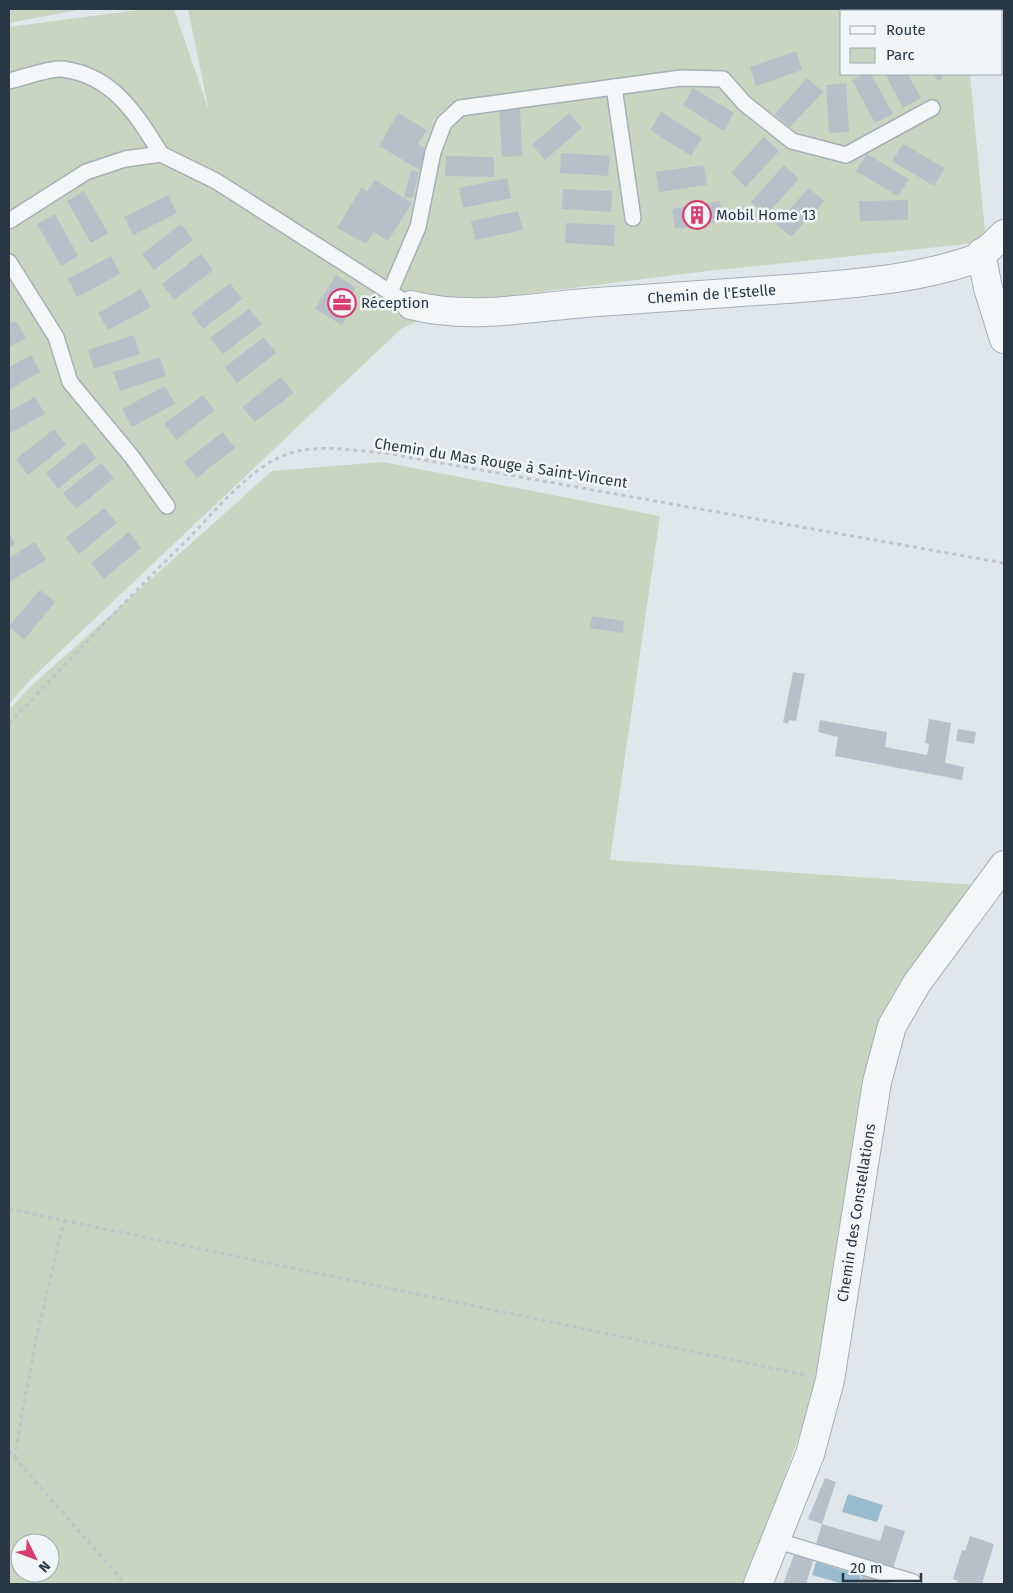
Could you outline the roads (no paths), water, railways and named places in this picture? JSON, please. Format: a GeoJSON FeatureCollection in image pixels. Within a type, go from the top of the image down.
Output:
{"type":"FeatureCollection","features":[{"type":"Feature","properties":{"kind":"street","name":"Chemin de l'Estelle"},"geometry":{"type":"LineString","coordinates":[[400,299],[434,311],[513,311],[587,303],[866,282],[933,271],[975,259],[1004,234]]}},
{"type":"Feature","properties":{"kind":"street"},"geometry":{"type":"LineString","coordinates":[[981,254],[988,288],[1004,339]]}},
{"type":"Feature","properties":{"kind":"street","name":"Chemin des Constellations"},"geometry":{"type":"LineString","coordinates":[[758,1584],[810,1454],[830,1380],[877,1082],[892,1026],[917,983],[1004,865]]}},
{"type":"Feature","properties":{"kind":"lane"},"geometry":{"type":"LineString","coordinates":[[9,81],[61,69],[103,82],[135,112],[161,154],[216,181],[400,299],[418,227],[433,152],[444,123],[460,108],[681,78],[723,79],[744,102],[792,141],[846,155],[932,108]]}},
{"type":"Feature","properties":{"kind":"lane"},"geometry":{"type":"LineString","coordinates":[[614,87],[634,218]]}},
{"type":"Feature","properties":{"kind":"lane"},"geometry":{"type":"LineString","coordinates":[[9,221],[86,172],[125,159],[161,154]]}},
{"type":"Feature","properties":{"kind":"lane"},"geometry":{"type":"LineString","coordinates":[[9,262],[56,337],[70,382],[132,457],[166,506]]}},
{"type":"Feature","properties":{"kind":"lane"},"geometry":{"type":"LineString","coordinates":[[775,1540],[914,1582]]}},
{"type":"Feature","properties":{"kind":"water"},"geometry":{"type":"Polygon","coordinates":[[[848,1494],[883,1505],[877,1522],[842,1512],[848,1494]]]}},
{"type":"Feature","properties":{"kind":"water"},"geometry":{"type":"Polygon","coordinates":[[[816,1562],[861,1576],[858,1584],[843,1584],[812,1575],[816,1562]]]}},
{"type":"Feature","properties":{"kind":"place","name":"Mobil Home 13"},"geometry":{"type":"Point","coordinates":[697,215]}},
{"type":"Feature","properties":{"kind":"place","name":"Réception"},"geometry":{"type":"Point","coordinates":[342,303]}}]}
